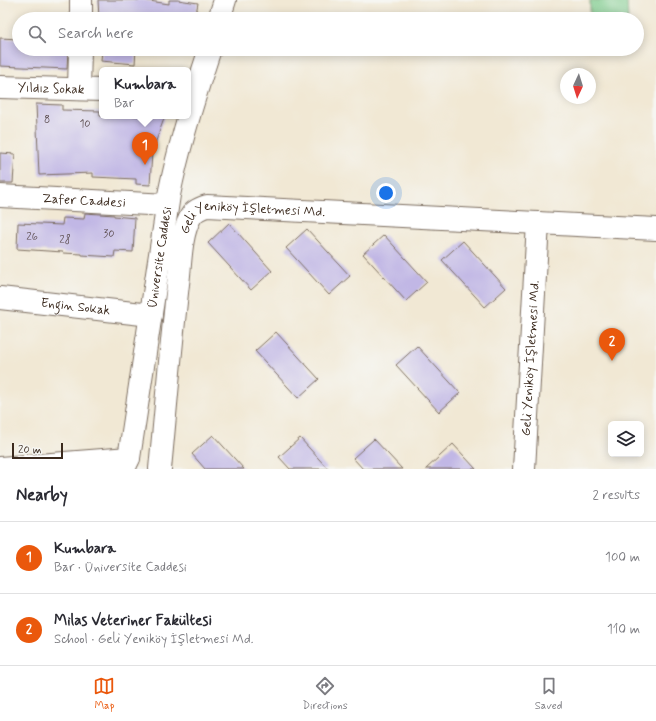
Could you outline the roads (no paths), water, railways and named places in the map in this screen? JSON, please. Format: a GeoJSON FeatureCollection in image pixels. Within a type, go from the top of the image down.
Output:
{"type":"FeatureCollection","features":[{"type":"Feature","properties":{"kind":"street"},"geometry":{"type":"LineString","coordinates":[[81,0],[81,12]]}},
{"type":"Feature","properties":{"kind":"street"},"geometry":{"type":"LineString","coordinates":[[221,12],[225,0]]}},
{"type":"Feature","properties":{"kind":"street"},"geometry":{"type":"LineString","coordinates":[[79,89],[80,56]]}},
{"type":"Feature","properties":{"kind":"street","name":"Üniversite Caddesi"},"geometry":{"type":"LineString","coordinates":[[192,92],[207,56]]}},
{"type":"Feature","properties":{"kind":"street","name":"Yıldız Sokak"},"geometry":{"type":"LineString","coordinates":[[0,87],[99,90]]}},
{"type":"Feature","properties":{"kind":"street","name":"Üniversite Caddesi"},"geometry":{"type":"LineString","coordinates":[[127,463],[167,205],[186,119]]}},
{"type":"Feature","properties":{"kind":"street","name":"Zafer Caddesi"},"geometry":{"type":"LineString","coordinates":[[0,196],[167,205]]}},
{"type":"Feature","properties":{"kind":"street","name":"Geli Yeniköy İşletmesi Md."},"geometry":{"type":"LineString","coordinates":[[160,469],[174,317],[184,239],[190,217],[200,208],[207,206],[656,229]]}},
{"type":"Feature","properties":{"kind":"street","name":"Geli Yeniköy İşletmesi Md."},"geometry":{"type":"LineString","coordinates":[[524,469],[538,222]]}},
{"type":"Feature","properties":{"kind":"street","name":"Engin Sokak"},"geometry":{"type":"LineString","coordinates":[[0,298],[151,315]]}},
{"type":"Feature","properties":{"kind":"street"},"geometry":{"type":"LineString","coordinates":[[0,468],[127,463]]}},
{"type":"Feature","properties":{"kind":"place","name":"Kumbara"},"geometry":{"type":"Point","coordinates":[145,165]}},
{"type":"Feature","properties":{"kind":"place","name":"Milas Veteriner Fakültesi"},"geometry":{"type":"Point","coordinates":[612,361]}}]}
